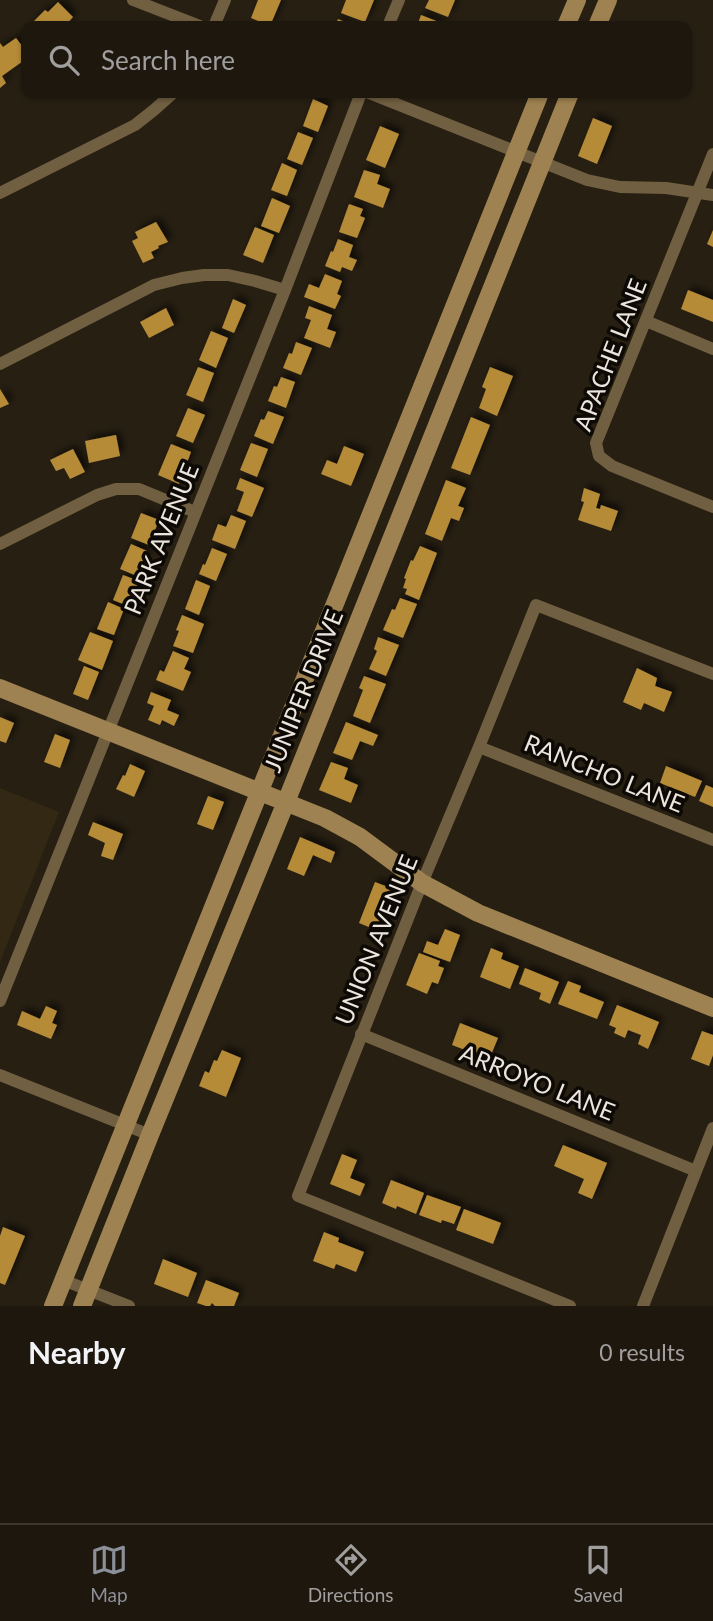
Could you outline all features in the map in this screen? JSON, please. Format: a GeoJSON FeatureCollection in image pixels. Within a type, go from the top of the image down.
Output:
{"type":"FeatureCollection","features":[{"type":"Feature","properties":{"kind":"street"},"geometry":{"type":"LineString","coordinates":[[133,0],[187,21]]}},
{"type":"Feature","properties":{"kind":"street"},"geometry":{"type":"LineString","coordinates":[[216,21],[225,0]]}},
{"type":"Feature","properties":{"kind":"street"},"geometry":{"type":"LineString","coordinates":[[390,21],[399,0]]}},
{"type":"Feature","properties":{"kind":"street"},"geometry":{"type":"LineString","coordinates":[[568,21],[577,0]]}},
{"type":"Feature","properties":{"kind":"street"},"geometry":{"type":"LineString","coordinates":[[599,21],[608,0]]}},
{"type":"Feature","properties":{"kind":"street"},"geometry":{"type":"LineString","coordinates":[[0,193],[135,125],[167,98]]}},
{"type":"Feature","properties":{"kind":"street","name":"PARK AVENUE"},"geometry":{"type":"LineString","coordinates":[[0,1001],[285,290],[359,98]]}},
{"type":"Feature","properties":{"kind":"street"},"geometry":{"type":"LineString","coordinates":[[381,98],[587,180],[620,187],[666,188],[713,195]]}},
{"type":"Feature","properties":{"kind":"street","name":"JUNIPER DRIVE"},"geometry":{"type":"LineString","coordinates":[[53,1306],[538,98]]}},
{"type":"Feature","properties":{"kind":"street","name":"JUNIPER DRIVE"},"geometry":{"type":"LineString","coordinates":[[85,1298],[568,98]]}},
{"type":"Feature","properties":{"kind":"street","name":"APACHE LANE"},"geometry":{"type":"LineString","coordinates":[[713,154],[596,443],[599,456],[612,466],[713,507]]}},
{"type":"Feature","properties":{"kind":"street"},"geometry":{"type":"LineString","coordinates":[[0,364],[154,285],[183,278],[228,275],[285,290]]}},
{"type":"Feature","properties":{"kind":"street"},"geometry":{"type":"LineString","coordinates":[[646,321],[713,349]]}},
{"type":"Feature","properties":{"kind":"street"},"geometry":{"type":"LineString","coordinates":[[387,472],[413,483]]}},
{"type":"Feature","properties":{"kind":"street"},"geometry":{"type":"LineString","coordinates":[[0,544],[116,488],[139,489],[195,512]]}},
{"type":"Feature","properties":{"kind":"street","name":"UNION AVENUE"},"geometry":{"type":"LineString","coordinates":[[570,1306],[298,1196],[536,605],[713,674]]}},
{"type":"Feature","properties":{"kind":"street"},"geometry":{"type":"LineString","coordinates":[[0,688],[325,818],[359,837],[422,883],[478,913],[713,1008]]}},
{"type":"Feature","properties":{"kind":"street","name":"RANCHO LANE"},"geometry":{"type":"LineString","coordinates":[[479,747],[713,840]]}},
{"type":"Feature","properties":{"kind":"street","name":"ARROYO LANE"},"geometry":{"type":"LineString","coordinates":[[361,1034],[696,1171]]}},
{"type":"Feature","properties":{"kind":"street"},"geometry":{"type":"LineString","coordinates":[[0,1075],[150,1135]]}},
{"type":"Feature","properties":{"kind":"street"},"geometry":{"type":"LineString","coordinates":[[643,1306],[713,1128]]}},
{"type":"Feature","properties":{"kind":"street"},"geometry":{"type":"LineString","coordinates":[[63,1280],[85,1298],[130,1306]]}},
{"type":"Feature","properties":{"kind":"shaded area"},"geometry":{"type":"Polygon","coordinates":[[[0,788],[59,812],[0,962],[0,788]]]}},
{"type":"Feature","properties":{"kind":"building"},"geometry":{"type":"Polygon","coordinates":[[[258,0],[281,0],[272,21],[251,18],[258,0]]]}},
{"type":"Feature","properties":{"kind":"building"},"geometry":{"type":"Polygon","coordinates":[[[346,0],[374,0],[365,21],[341,13],[346,0]]]}},
{"type":"Feature","properties":{"kind":"building"},"geometry":{"type":"Polygon","coordinates":[[[429,0],[455,0],[448,17],[425,8],[429,0]]]}},
{"type":"Feature","properties":{"kind":"building"},"geometry":{"type":"Polygon","coordinates":[[[58,2],[73,17],[69,21],[34,21],[45,10],[48,12],[58,2]]]}},
{"type":"Feature","properties":{"kind":"building"},"geometry":{"type":"Polygon","coordinates":[[[421,15],[436,21],[419,21],[421,15]]]}},
{"type":"Feature","properties":{"kind":"building"},"geometry":{"type":"Polygon","coordinates":[[[16,38],[21,44],[21,63],[2,76],[6,83],[0,88],[0,43],[3,47],[16,38]]]}},
{"type":"Feature","properties":{"kind":"building"},"geometry":{"type":"Polygon","coordinates":[[[313,99],[328,106],[318,132],[303,126],[313,99]]]}},
{"type":"Feature","properties":{"kind":"building"},"geometry":{"type":"Polygon","coordinates":[[[593,118],[612,126],[597,164],[578,156],[593,118]]]}},
{"type":"Feature","properties":{"kind":"building"},"geometry":{"type":"Polygon","coordinates":[[[380,126],[399,134],[385,168],[366,160],[380,126]]]}},
{"type":"Feature","properties":{"kind":"building"},"geometry":{"type":"Polygon","coordinates":[[[298,132],[313,138],[302,165],[287,159],[298,132]]]}},
{"type":"Feature","properties":{"kind":"building"},"geometry":{"type":"Polygon","coordinates":[[[282,163],[297,170],[287,196],[271,190],[282,163]]]}},
{"type":"Feature","properties":{"kind":"building"},"geometry":{"type":"Polygon","coordinates":[[[364,170],[380,175],[377,184],[390,189],[383,208],[354,197],[364,170]]]}},
{"type":"Feature","properties":{"kind":"building"},"geometry":{"type":"Polygon","coordinates":[[[272,198],[290,206],[279,233],[261,226],[272,198]]]}},
{"type":"Feature","properties":{"kind":"building"},"geometry":{"type":"Polygon","coordinates":[[[349,204],[363,209],[360,216],[365,218],[357,238],[339,232],[349,204]]]}},
{"type":"Feature","properties":{"kind":"building"},"geometry":{"type":"Polygon","coordinates":[[[156,222],[168,242],[158,246],[159,248],[151,252],[154,258],[143,263],[132,241],[138,238],[135,232],[156,222]]]}},
{"type":"Feature","properties":{"kind":"building"},"geometry":{"type":"Polygon","coordinates":[[[255,227],[274,235],[263,263],[243,255],[255,227]]]}},
{"type":"Feature","properties":{"kind":"building"},"geometry":{"type":"Polygon","coordinates":[[[713,230],[713,247],[707,244],[713,230]]]}},
{"type":"Feature","properties":{"kind":"building"},"geometry":{"type":"Polygon","coordinates":[[[338,239],[353,245],[349,257],[357,260],[352,271],[342,267],[340,272],[325,266],[338,239]]]}},
{"type":"Feature","properties":{"kind":"building"},"geometry":{"type":"Polygon","coordinates":[[[325,274],[342,281],[337,294],[341,296],[335,309],[304,297],[309,284],[319,288],[325,274]]]}},
{"type":"Feature","properties":{"kind":"building"},"geometry":{"type":"Polygon","coordinates":[[[688,290],[713,300],[713,322],[681,309],[688,290]]]}},
{"type":"Feature","properties":{"kind":"building"},"geometry":{"type":"Polygon","coordinates":[[[233,299],[246,305],[234,333],[222,328],[233,299]]]}},
{"type":"Feature","properties":{"kind":"building"},"geometry":{"type":"Polygon","coordinates":[[[309,306],[332,315],[327,329],[336,332],[330,348],[304,338],[311,320],[305,318],[309,306]]]}},
{"type":"Feature","properties":{"kind":"building"},"geometry":{"type":"Polygon","coordinates":[[[166,308],[174,325],[149,338],[140,322],[166,308]]]}},
{"type":"Feature","properties":{"kind":"building"},"geometry":{"type":"Polygon","coordinates":[[[211,331],[228,338],[216,368],[199,360],[211,331]]]}},
{"type":"Feature","properties":{"kind":"building"},"geometry":{"type":"Polygon","coordinates":[[[296,342],[312,348],[301,375],[283,368],[296,342]]]}},
{"type":"Feature","properties":{"kind":"building"},"geometry":{"type":"Polygon","coordinates":[[[198,367],[214,373],[203,402],[186,395],[198,367]]]}},
{"type":"Feature","properties":{"kind":"building"},"geometry":{"type":"Polygon","coordinates":[[[490,367],[513,376],[497,416],[479,408],[486,389],[482,387],[490,367]]]}},
{"type":"Feature","properties":{"kind":"building"},"geometry":{"type":"Polygon","coordinates":[[[281,377],[295,382],[286,408],[268,401],[281,377]]]}},
{"type":"Feature","properties":{"kind":"building"},"geometry":{"type":"Polygon","coordinates":[[[0,389],[9,404],[0,408],[0,389]]]}},
{"type":"Feature","properties":{"kind":"building"},"geometry":{"type":"Polygon","coordinates":[[[188,408],[205,415],[193,443],[176,436],[188,408]]]}},
{"type":"Feature","properties":{"kind":"building"},"geometry":{"type":"Polygon","coordinates":[[[268,411],[284,417],[273,444],[254,436],[261,419],[264,420],[268,411]]]}},
{"type":"Feature","properties":{"kind":"building"},"geometry":{"type":"Polygon","coordinates":[[[471,417],[490,425],[470,475],[451,468],[471,417]]]}},
{"type":"Feature","properties":{"kind":"building"},"geometry":{"type":"Polygon","coordinates":[[[116,435],[120,456],[89,463],[85,441],[116,435]]]}},
{"type":"Feature","properties":{"kind":"building"},"geometry":{"type":"Polygon","coordinates":[[[251,443],[268,449],[257,477],[240,470],[251,443]]]}},
{"type":"Feature","properties":{"kind":"building"},"geometry":{"type":"Polygon","coordinates":[[[171,444],[191,452],[179,484],[158,475],[171,444]]]}},
{"type":"Feature","properties":{"kind":"building"},"geometry":{"type":"Polygon","coordinates":[[[344,446],[364,454],[351,486],[321,474],[327,460],[337,464],[344,446]]]}},
{"type":"Feature","properties":{"kind":"building"},"geometry":{"type":"Polygon","coordinates":[[[73,449],[85,472],[70,479],[64,468],[56,471],[50,460],[73,449]]]}},
{"type":"Feature","properties":{"kind":"building"},"geometry":{"type":"Polygon","coordinates":[[[240,478],[264,488],[252,517],[237,511],[244,492],[236,489],[240,478]]]}},
{"type":"Feature","properties":{"kind":"building"},"geometry":{"type":"Polygon","coordinates":[[[446,480],[466,488],[458,506],[464,508],[459,521],[451,518],[442,541],[425,534],[446,480]]]}},
{"type":"Feature","properties":{"kind":"building"},"geometry":{"type":"Polygon","coordinates":[[[584,488],[600,494],[596,508],[600,509],[601,505],[618,511],[611,531],[578,520],[584,502],[581,501],[584,488]]]}},
{"type":"Feature","properties":{"kind":"building"},"geometry":{"type":"Polygon","coordinates":[[[141,513],[159,520],[149,545],[131,538],[141,513]]]}},
{"type":"Feature","properties":{"kind":"building"},"geometry":{"type":"Polygon","coordinates":[[[231,515],[246,521],[235,549],[212,540],[218,524],[226,527],[231,515]]]}},
{"type":"Feature","properties":{"kind":"building"},"geometry":{"type":"Polygon","coordinates":[[[131,544],[147,551],[137,576],[120,569],[131,544]]]}},
{"type":"Feature","properties":{"kind":"building"},"geometry":{"type":"Polygon","coordinates":[[[420,546],[437,553],[419,600],[405,594],[407,589],[403,588],[411,560],[413,561],[420,546]]]}},
{"type":"Feature","properties":{"kind":"building"},"geometry":{"type":"Polygon","coordinates":[[[212,548],[227,554],[216,581],[199,574],[212,548]]]}},
{"type":"Feature","properties":{"kind":"building"},"geometry":{"type":"Polygon","coordinates":[[[123,575],[139,581],[128,606],[113,600],[123,575]]]}},
{"type":"Feature","properties":{"kind":"building"},"geometry":{"type":"Polygon","coordinates":[[[196,580],[210,586],[199,615],[185,609],[196,580]]]}},
{"type":"Feature","properties":{"kind":"building"},"geometry":{"type":"Polygon","coordinates":[[[400,598],[417,604],[403,638],[383,630],[400,598]]]}},
{"type":"Feature","properties":{"kind":"building"},"geometry":{"type":"Polygon","coordinates":[[[108,602],[124,609],[114,635],[97,629],[108,602]]]}},
{"type":"Feature","properties":{"kind":"building"},"geometry":{"type":"Polygon","coordinates":[[[182,615],[204,624],[193,653],[173,646],[182,615]]]}},
{"type":"Feature","properties":{"kind":"building"},"geometry":{"type":"Polygon","coordinates":[[[90,632],[113,641],[102,670],[78,660],[90,632]]]}},
{"type":"Feature","properties":{"kind":"building"},"geometry":{"type":"Polygon","coordinates":[[[378,637],[399,645],[386,676],[369,669],[377,651],[374,649],[378,637]]]}},
{"type":"Feature","properties":{"kind":"building"},"geometry":{"type":"Polygon","coordinates":[[[173,651],[189,658],[184,669],[191,672],[183,691],[156,680],[160,670],[164,672],[173,651]]]}},
{"type":"Feature","properties":{"kind":"building"},"geometry":{"type":"Polygon","coordinates":[[[84,666],[99,672],[88,700],[73,694],[84,666]]]}},
{"type":"Feature","properties":{"kind":"building"},"geometry":{"type":"Polygon","coordinates":[[[637,668],[657,678],[655,686],[672,692],[664,712],[644,703],[641,710],[623,702],[637,668]]]}},
{"type":"Feature","properties":{"kind":"building"},"geometry":{"type":"Polygon","coordinates":[[[364,676],[386,684],[370,723],[353,716],[363,690],[359,688],[364,676]]]}},
{"type":"Feature","properties":{"kind":"building"},"geometry":{"type":"Polygon","coordinates":[[[151,692],[171,700],[167,710],[179,715],[174,726],[162,720],[160,725],[148,720],[154,706],[147,703],[151,692]]]}},
{"type":"Feature","properties":{"kind":"building"},"geometry":{"type":"Polygon","coordinates":[[[0,717],[14,723],[6,743],[0,741],[0,717]]]}},
{"type":"Feature","properties":{"kind":"building"},"geometry":{"type":"Polygon","coordinates":[[[346,722],[378,735],[373,746],[360,741],[352,760],[333,753],[346,722]]]}},
{"type":"Feature","properties":{"kind":"building"},"geometry":{"type":"Polygon","coordinates":[[[55,734],[70,740],[60,768],[44,762],[55,734]]]}},
{"type":"Feature","properties":{"kind":"building"},"geometry":{"type":"Polygon","coordinates":[[[331,762],[348,768],[344,779],[358,785],[351,803],[319,790],[331,762]]]}},
{"type":"Feature","properties":{"kind":"building"},"geometry":{"type":"Polygon","coordinates":[[[130,764],[145,771],[134,797],[116,789],[130,764]]]}},
{"type":"Feature","properties":{"kind":"building"},"geometry":{"type":"Polygon","coordinates":[[[666,766],[702,781],[695,797],[660,783],[666,766]]]}},
{"type":"Feature","properties":{"kind":"building"},"geometry":{"type":"Polygon","coordinates":[[[706,785],[713,788],[713,807],[699,801],[706,785]]]}},
{"type":"Feature","properties":{"kind":"building"},"geometry":{"type":"Polygon","coordinates":[[[208,796],[224,802],[213,830],[197,824],[208,796]]]}},
{"type":"Feature","properties":{"kind":"building"},"geometry":{"type":"Polygon","coordinates":[[[93,822],[123,834],[113,860],[101,856],[105,843],[88,835],[93,822]]]}},
{"type":"Feature","properties":{"kind":"building"},"geometry":{"type":"Polygon","coordinates":[[[300,837],[335,852],[331,863],[313,855],[304,876],[287,869],[300,837]]]}},
{"type":"Feature","properties":{"kind":"building"},"geometry":{"type":"Polygon","coordinates":[[[375,882],[393,889],[376,930],[359,923],[375,882]]]}},
{"type":"Feature","properties":{"kind":"building"},"geometry":{"type":"Polygon","coordinates":[[[445,929],[460,935],[450,962],[423,952],[427,941],[438,945],[445,929]]]}},
{"type":"Feature","properties":{"kind":"building"},"geometry":{"type":"Polygon","coordinates":[[[491,948],[503,953],[501,959],[519,966],[510,989],[480,977],[491,948]]]}},
{"type":"Feature","properties":{"kind":"building"},"geometry":{"type":"Polygon","coordinates":[[[419,953],[440,961],[438,966],[444,968],[438,984],[432,982],[427,994],[406,985],[419,953]]]}},
{"type":"Feature","properties":{"kind":"building"},"geometry":{"type":"Polygon","coordinates":[[[525,968],[559,982],[550,1004],[539,999],[541,993],[519,984],[525,968]]]}},
{"type":"Feature","properties":{"kind":"building"},"geometry":{"type":"Polygon","coordinates":[[[568,981],[581,986],[579,992],[604,1002],[597,1019],[558,1004],[568,981]]]}},
{"type":"Feature","properties":{"kind":"building"},"geometry":{"type":"Polygon","coordinates":[[[617,1005],[659,1022],[648,1049],[638,1044],[641,1035],[628,1030],[625,1038],[614,1033],[616,1028],[609,1025],[617,1005]]]}},
{"type":"Feature","properties":{"kind":"building"},"geometry":{"type":"Polygon","coordinates":[[[46,1006],[57,1011],[52,1023],[57,1025],[51,1039],[17,1025],[22,1011],[40,1019],[46,1006]]]}},
{"type":"Feature","properties":{"kind":"building"},"geometry":{"type":"Polygon","coordinates":[[[460,1023],[498,1038],[491,1055],[452,1045],[460,1023]]]}},
{"type":"Feature","properties":{"kind":"building"},"geometry":{"type":"Polygon","coordinates":[[[702,1031],[713,1035],[713,1055],[709,1066],[691,1059],[702,1031]]]}},
{"type":"Feature","properties":{"kind":"building"},"geometry":{"type":"Polygon","coordinates":[[[222,1050],[241,1058],[226,1097],[199,1086],[205,1071],[209,1073],[222,1050]]]}},
{"type":"Feature","properties":{"kind":"building"},"geometry":{"type":"Polygon","coordinates":[[[563,1145],[607,1163],[592,1199],[578,1193],[584,1179],[554,1166],[563,1145]]]}},
{"type":"Feature","properties":{"kind":"building"},"geometry":{"type":"Polygon","coordinates":[[[342,1154],[357,1160],[350,1178],[365,1184],[360,1196],[330,1184],[342,1154]]]}},
{"type":"Feature","properties":{"kind":"building"},"geometry":{"type":"Polygon","coordinates":[[[391,1180],[424,1193],[416,1214],[382,1203],[391,1180]]]}},
{"type":"Feature","properties":{"kind":"building"},"geometry":{"type":"Polygon","coordinates":[[[427,1195],[461,1207],[454,1224],[442,1220],[441,1223],[419,1215],[427,1195]]]}},
{"type":"Feature","properties":{"kind":"building"},"geometry":{"type":"Polygon","coordinates":[[[464,1209],[501,1223],[493,1244],[456,1230],[464,1209]]]}},
{"type":"Feature","properties":{"kind":"building"},"geometry":{"type":"Polygon","coordinates":[[[3,1227],[25,1236],[5,1285],[0,1283],[0,1236],[3,1227]]]}},
{"type":"Feature","properties":{"kind":"building"},"geometry":{"type":"Polygon","coordinates":[[[324,1232],[339,1238],[338,1242],[364,1252],[356,1272],[336,1264],[334,1269],[313,1261],[324,1232]]]}},
{"type":"Feature","properties":{"kind":"building"},"geometry":{"type":"Polygon","coordinates":[[[163,1259],[197,1273],[188,1297],[154,1284],[163,1259]]]}},
{"type":"Feature","properties":{"kind":"building"},"geometry":{"type":"Polygon","coordinates":[[[206,1280],[239,1293],[234,1306],[215,1306],[212,1303],[206,1306],[197,1303],[206,1280]]]}}]}
